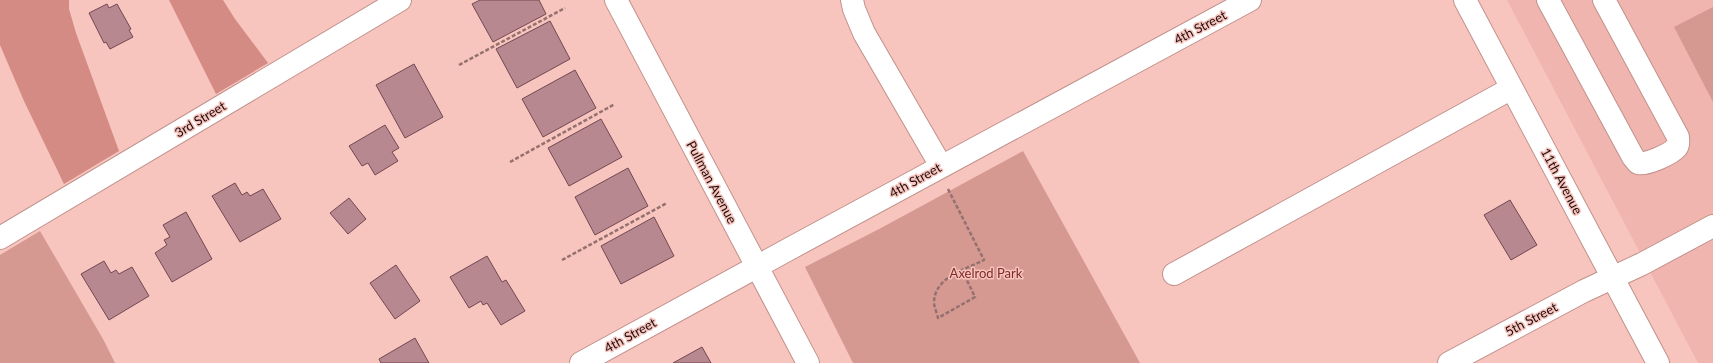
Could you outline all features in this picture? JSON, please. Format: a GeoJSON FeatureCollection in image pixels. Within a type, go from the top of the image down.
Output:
{"type":"FeatureCollection","features":[{"type":"Feature","properties":{"kind":"street","name":"3rd Street"},"geometry":{"type":"LineString","coordinates":[[0,238],[400,0]]}},
{"type":"Feature","properties":{"kind":"street","name":"Pullman Avenue"},"geometry":{"type":"LineString","coordinates":[[616,0],[808,363]]}},
{"type":"Feature","properties":{"kind":"street"},"geometry":{"type":"LineString","coordinates":[[852,0],[856,15],[864,33],[941,166]]}},
{"type":"Feature","properties":{"kind":"street","name":"4th Street"},"geometry":{"type":"LineString","coordinates":[[581,363],[941,166],[1250,0]]}},
{"type":"Feature","properties":{"kind":"street","name":"11th Avenue"},"geometry":{"type":"LineString","coordinates":[[1465,0],[1658,363]]}},
{"type":"Feature","properties":{"kind":"street"},"geometry":{"type":"LineString","coordinates":[[1548,0],[1633,157],[1638,163],[1649,163],[1675,148],[1678,144],[1678,137],[1604,0]]}},
{"type":"Feature","properties":{"kind":"street"},"geometry":{"type":"LineString","coordinates":[[1174,274],[1512,88]]}},
{"type":"Feature","properties":{"kind":"street","name":"5th Street"},"geometry":{"type":"LineString","coordinates":[[1449,363],[1584,290],[1613,277],[1713,226]]}},
{"type":"Feature","properties":{"kind":"path"},"geometry":{"type":"LineString","coordinates":[[459,65],[565,8]]}},
{"type":"Feature","properties":{"kind":"path"},"geometry":{"type":"LineString","coordinates":[[510,162],[616,104]]}},
{"type":"Feature","properties":{"kind":"path"},"geometry":{"type":"LineString","coordinates":[[941,166],[946,185],[984,260],[962,270],[943,281],[937,288],[934,303],[938,318],[975,297],[962,270]]}},
{"type":"Feature","properties":{"kind":"path"},"geometry":{"type":"LineString","coordinates":[[562,260],[667,203]]}},
{"type":"Feature","properties":{"kind":"shaded area"},"geometry":{"type":"Polygon","coordinates":[[[0,0],[69,0],[69,9],[76,33],[119,151],[64,184],[24,101],[0,45],[0,0]]]}},
{"type":"Feature","properties":{"kind":"shaded area"},"geometry":{"type":"Polygon","coordinates":[[[169,0],[223,0],[235,19],[268,63],[216,94],[169,0]]]}},
{"type":"Feature","properties":{"kind":"shaded area"},"geometry":{"type":"Polygon","coordinates":[[[1507,0],[1713,0],[1713,363],[1698,363],[1507,0]]]}},
{"type":"Feature","properties":{"kind":"green space"},"geometry":{"type":"Polygon","coordinates":[[[1713,7],[1713,102],[1674,27],[1713,7]]]}},
{"type":"Feature","properties":{"kind":"green space","name":"Axelrod Park"},"geometry":{"type":"Polygon","coordinates":[[[1023,151],[1140,363],[853,363],[805,267],[881,228],[1023,151]]]}},
{"type":"Feature","properties":{"kind":"green space"},"geometry":{"type":"Polygon","coordinates":[[[40,231],[103,339],[115,363],[0,363],[0,255],[40,231]]]}},
{"type":"Feature","properties":{"kind":"building"},"geometry":{"type":"Polygon","coordinates":[[[480,0],[539,0],[546,14],[493,42],[472,4],[480,0]]]}},
{"type":"Feature","properties":{"kind":"building"},"geometry":{"type":"Polygon","coordinates":[[[107,4],[109,8],[117,4],[131,29],[129,30],[133,37],[110,49],[106,42],[104,43],[89,13],[107,4]]]}},
{"type":"Feature","properties":{"kind":"building"},"geometry":{"type":"Polygon","coordinates":[[[550,21],[570,59],[517,88],[496,49],[550,21]]]}},
{"type":"Feature","properties":{"kind":"building"},"geometry":{"type":"Polygon","coordinates":[[[414,64],[443,117],[405,138],[376,85],[414,64]]]}},
{"type":"Feature","properties":{"kind":"building"},"geometry":{"type":"Polygon","coordinates":[[[575,70],[596,108],[543,137],[522,99],[575,70]]]}},
{"type":"Feature","properties":{"kind":"building"},"geometry":{"type":"Polygon","coordinates":[[[601,119],[622,157],[569,186],[548,148],[601,119]]]}},
{"type":"Feature","properties":{"kind":"building"},"geometry":{"type":"Polygon","coordinates":[[[385,125],[399,148],[392,152],[398,161],[375,175],[368,163],[362,166],[349,146],[385,125]]]}},
{"type":"Feature","properties":{"kind":"building"},"geometry":{"type":"Polygon","coordinates":[[[628,168],[648,206],[595,235],[575,197],[628,168]]]}},
{"type":"Feature","properties":{"kind":"building"},"geometry":{"type":"Polygon","coordinates":[[[235,183],[242,195],[247,192],[250,196],[263,189],[281,219],[240,242],[212,196],[235,183]]]}},
{"type":"Feature","properties":{"kind":"building"},"geometry":{"type":"Polygon","coordinates":[[[349,198],[366,219],[348,234],[330,213],[349,198]]]}},
{"type":"Feature","properties":{"kind":"building"},"geometry":{"type":"Polygon","coordinates":[[[1510,200],[1537,245],[1511,260],[1484,215],[1510,200]]]}},
{"type":"Feature","properties":{"kind":"building"},"geometry":{"type":"Polygon","coordinates":[[[186,212],[212,259],[172,282],[155,253],[167,245],[164,240],[170,237],[163,225],[186,212]]]}},
{"type":"Feature","properties":{"kind":"building"},"geometry":{"type":"Polygon","coordinates":[[[654,217],[674,256],[621,284],[601,246],[654,217]]]}},
{"type":"Feature","properties":{"kind":"building"},"geometry":{"type":"Polygon","coordinates":[[[487,256],[502,282],[506,280],[525,311],[501,325],[487,303],[483,305],[481,301],[469,308],[450,277],[487,256]]]}},
{"type":"Feature","properties":{"kind":"building"},"geometry":{"type":"Polygon","coordinates":[[[104,261],[111,273],[116,270],[119,274],[132,267],[149,296],[109,320],[81,274],[104,261]]]}},
{"type":"Feature","properties":{"kind":"building"},"geometry":{"type":"Polygon","coordinates":[[[396,265],[420,301],[395,319],[370,283],[396,265]]]}},
{"type":"Feature","properties":{"kind":"building"},"geometry":{"type":"Polygon","coordinates":[[[415,338],[429,363],[381,363],[379,359],[415,338]]]}},
{"type":"Feature","properties":{"kind":"building"},"geometry":{"type":"Polygon","coordinates":[[[702,347],[711,363],[673,363],[702,347]]]}}]}
